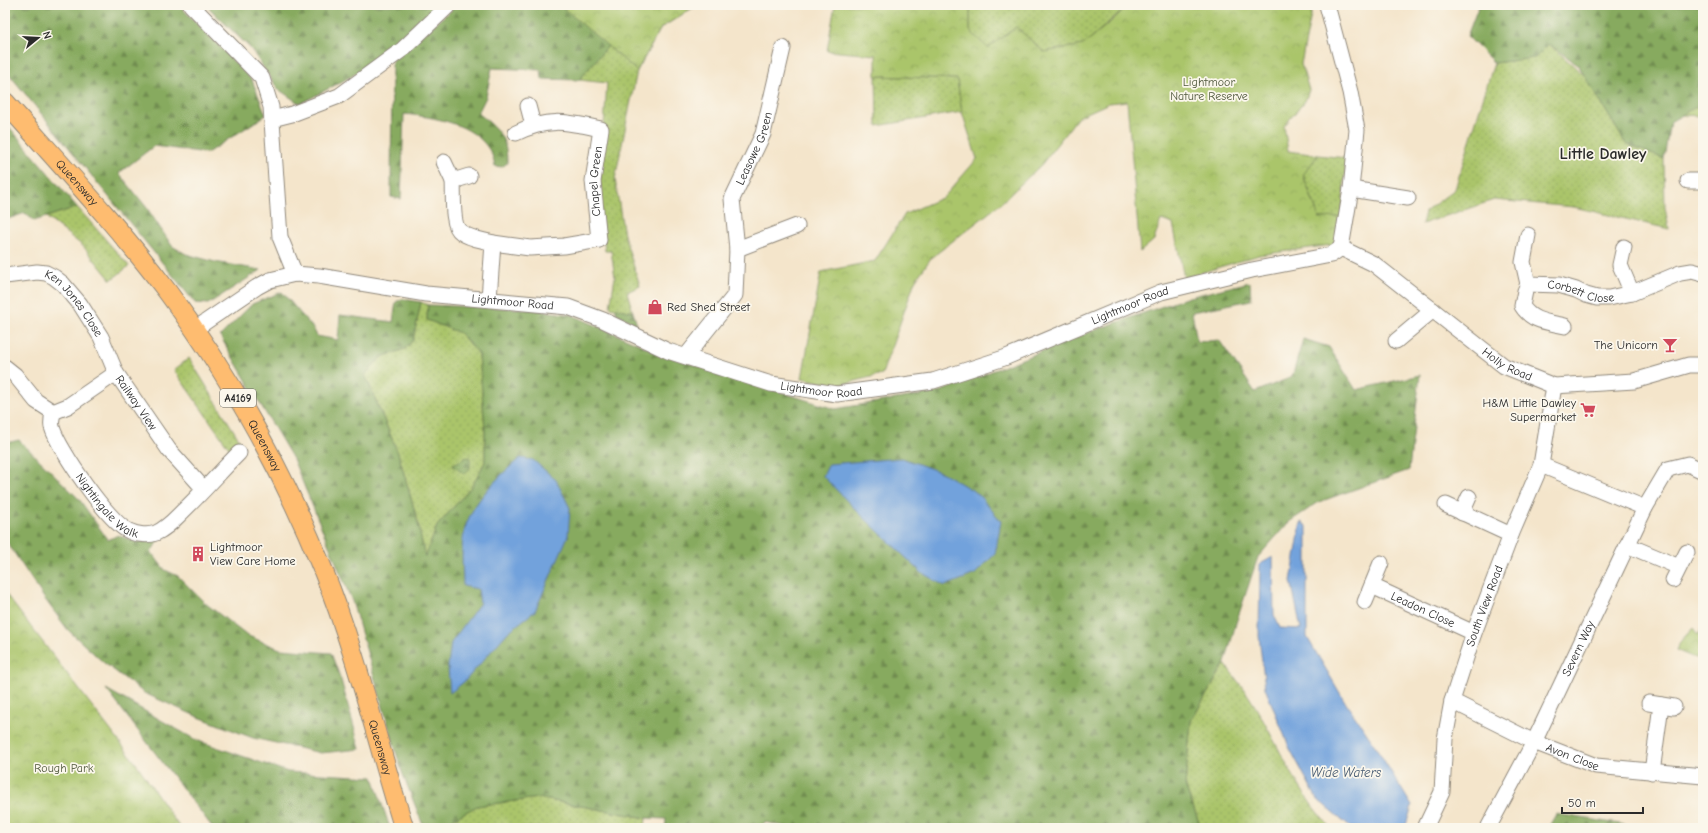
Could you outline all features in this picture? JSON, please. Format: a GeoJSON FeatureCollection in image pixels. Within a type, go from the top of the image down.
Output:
{"type":"FeatureCollection","features":[{"type":"Feature","properties":{"kind":"main road","name":"Queensway"},"geometry":{"type":"LineString","coordinates":[[5,102],[127,242],[166,290],[226,377],[248,414],[275,464],[305,528],[342,619],[359,672],[404,828]]}},
{"type":"Feature","properties":{"kind":"street"},"geometry":{"type":"LineString","coordinates":[[191,5],[262,78],[271,107],[280,237],[295,274]]}},
{"type":"Feature","properties":{"kind":"street"},"geometry":{"type":"LineString","coordinates":[[272,119],[292,114],[339,96],[403,49],[449,5]]}},
{"type":"Feature","properties":{"kind":"street"},"geometry":{"type":"LineString","coordinates":[[1328,5],[1350,92],[1356,130],[1351,189],[1341,248]]}},
{"type":"Feature","properties":{"kind":"street","name":"Leasowe Green"},"geometry":{"type":"LineString","coordinates":[[686,356],[735,295],[737,249],[732,199],[763,134],[783,48]]}},
{"type":"Feature","properties":{"kind":"street"},"geometry":{"type":"LineString","coordinates":[[528,106],[533,125]]}},
{"type":"Feature","properties":{"kind":"street","name":"Chapel Green"},"geometry":{"type":"LineString","coordinates":[[453,181],[456,228],[469,237],[493,243],[530,248],[600,246],[593,182],[601,129],[564,122],[533,125],[516,133]]}},
{"type":"Feature","properties":{"kind":"street"},"geometry":{"type":"LineString","coordinates":[[444,162],[453,181],[469,176]]}},
{"type":"Feature","properties":{"kind":"street"},"geometry":{"type":"LineString","coordinates":[[1351,189],[1408,198]]}},
{"type":"Feature","properties":{"kind":"street"},"geometry":{"type":"LineString","coordinates":[[737,249],[797,226]]}},
{"type":"Feature","properties":{"kind":"street","name":"Corbett Close"},"geometry":{"type":"LineString","coordinates":[[1528,235],[1523,262],[1528,284],[1522,306],[1527,314],[1536,319],[1566,326]]}},
{"type":"Feature","properties":{"kind":"street"},"geometry":{"type":"LineString","coordinates":[[489,299],[493,243]]}},
{"type":"Feature","properties":{"kind":"street","name":"Lightmoor Road"},"geometry":{"type":"LineString","coordinates":[[194,330],[257,286],[283,276],[295,274],[319,276],[426,294],[568,307],[603,320],[668,350],[771,384],[838,394],[933,382],[1004,358],[1161,292],[1252,270],[1331,255],[1341,248]]}},
{"type":"Feature","properties":{"kind":"street","name":"Holly Road"},"geometry":{"type":"LineString","coordinates":[[1341,248],[1374,264],[1504,366],[1554,386],[1634,381],[1689,365],[1703,364]]}},
{"type":"Feature","properties":{"kind":"street","name":"Corbett Close"},"geometry":{"type":"LineString","coordinates":[[1624,248],[1620,265],[1632,293]]}},
{"type":"Feature","properties":{"kind":"street","name":"Corbett Close"},"geometry":{"type":"LineString","coordinates":[[1528,284],[1559,285],[1597,298],[1609,298],[1632,293],[1680,274],[1692,271],[1703,274]]}},
{"type":"Feature","properties":{"kind":"street","name":"Ken Jones Close"},"geometry":{"type":"LineString","coordinates":[[5,276],[37,272],[46,273],[63,284],[80,304],[102,337],[116,373]]}},
{"type":"Feature","properties":{"kind":"street"},"geometry":{"type":"LineString","coordinates":[[1396,341],[1433,310]]}},
{"type":"Feature","properties":{"kind":"street"},"geometry":{"type":"LineString","coordinates":[[5,368],[15,375],[36,401],[53,412]]}},
{"type":"Feature","properties":{"kind":"street","name":"Railway View"},"geometry":{"type":"LineString","coordinates":[[53,412],[68,406],[116,373],[169,450],[204,489]]}},
{"type":"Feature","properties":{"kind":"street","name":"South View Road"},"geometry":{"type":"LineString","coordinates":[[1425,828],[1442,792],[1445,739],[1452,701],[1474,633],[1511,535],[1541,465],[1554,386]]}},
{"type":"Feature","properties":{"kind":"street","name":"Nightingale Walk"},"geometry":{"type":"LineString","coordinates":[[53,412],[52,426],[68,458],[118,524],[129,532],[148,535],[167,527],[239,453]]}},
{"type":"Feature","properties":{"kind":"street","name":"Severn Way"},"geometry":{"type":"LineString","coordinates":[[1488,828],[1534,742],[1645,508],[1668,469],[1688,464],[1703,470]]}},
{"type":"Feature","properties":{"kind":"street"},"geometry":{"type":"LineString","coordinates":[[1541,465],[1645,508]]}},
{"type":"Feature","properties":{"kind":"street"},"geometry":{"type":"LineString","coordinates":[[1462,513],[1469,497]]}},
{"type":"Feature","properties":{"kind":"street"},"geometry":{"type":"LineString","coordinates":[[1446,506],[1511,535]]}},
{"type":"Feature","properties":{"kind":"street"},"geometry":{"type":"LineString","coordinates":[[1627,545],[1676,574],[1687,552]]}},
{"type":"Feature","properties":{"kind":"street"},"geometry":{"type":"LineString","coordinates":[[1365,602],[1381,563]]}},
{"type":"Feature","properties":{"kind":"street","name":"Leadon Close"},"geometry":{"type":"LineString","coordinates":[[1372,586],[1474,633]]}},
{"type":"Feature","properties":{"kind":"street","name":"Avon Close"},"geometry":{"type":"LineString","coordinates":[[1452,701],[1534,742],[1596,766],[1703,776]]}},
{"type":"Feature","properties":{"kind":"street"},"geometry":{"type":"LineString","coordinates":[[1652,772],[1661,705]]}},
{"type":"Feature","properties":{"kind":"green space"},"geometry":{"type":"Polygon","coordinates":[[[5,5],[179,5],[252,80],[266,115],[207,153],[154,146],[119,173],[147,208],[172,246],[186,254],[215,262],[261,270],[208,304],[195,303],[5,69],[5,5]]]}},
{"type":"Feature","properties":{"kind":"green space"},"geometry":{"type":"Polygon","coordinates":[[[206,5],[442,5],[398,43],[352,76],[300,104],[278,89],[251,49],[206,5]]]}},
{"type":"Feature","properties":{"kind":"green space"},"geometry":{"type":"Polygon","coordinates":[[[457,5],[697,5],[661,28],[637,71],[608,46],[579,80],[542,79],[541,70],[492,68],[486,97],[478,113],[496,129],[503,140],[507,154],[507,163],[502,167],[495,166],[491,153],[483,141],[463,128],[440,120],[404,114],[401,199],[391,197],[392,60],[457,5]]]}},
{"type":"Feature","properties":{"kind":"green space"},"geometry":{"type":"Polygon","coordinates":[[[560,5],[697,5],[661,28],[637,71],[560,5]]]}},
{"type":"Feature","properties":{"kind":"green space","name":"Lightmoor Nature Reserve"},"geometry":{"type":"Polygon","coordinates":[[[835,5],[970,5],[970,31],[988,48],[1016,27],[1044,52],[1083,45],[1128,5],[1313,5],[1301,64],[1309,90],[1305,101],[1284,126],[1288,151],[1318,155],[1303,175],[1319,218],[1342,217],[1339,244],[1259,255],[1184,278],[1173,224],[1161,220],[1154,240],[1140,252],[1127,101],[1109,103],[1078,117],[1041,165],[999,205],[931,258],[915,281],[882,374],[837,386],[802,378],[821,272],[875,261],[905,214],[944,197],[977,159],[962,112],[957,79],[876,76],[876,55],[827,51],[835,5]]]}},
{"type":"Feature","properties":{"kind":"green space"},"geometry":{"type":"Polygon","coordinates":[[[970,5],[1128,5],[1083,45],[1044,52],[1016,27],[988,49],[970,32],[970,5]]]}},
{"type":"Feature","properties":{"kind":"green space"},"geometry":{"type":"Polygon","coordinates":[[[1479,5],[1703,5],[1703,103],[1670,122],[1664,159],[1626,144],[1578,65],[1549,44],[1535,58],[1494,63],[1467,36],[1479,5]]]}},
{"type":"Feature","properties":{"kind":"green space"},"geometry":{"type":"Polygon","coordinates":[[[1548,43],[1585,76],[1626,144],[1664,159],[1665,208],[1669,229],[1574,207],[1494,200],[1422,224],[1425,212],[1455,189],[1494,63],[1535,58],[1548,43]]]}},
{"type":"Feature","properties":{"kind":"green space"},"geometry":{"type":"Polygon","coordinates":[[[608,46],[637,71],[615,179],[624,235],[640,286],[627,292],[633,312],[610,307],[615,277],[611,251],[605,251],[600,209],[600,181],[607,83],[579,80],[608,46]]]}},
{"type":"Feature","properties":{"kind":"green space"},"geometry":{"type":"Polygon","coordinates":[[[876,76],[957,79],[962,112],[877,126],[876,76]]]}},
{"type":"Feature","properties":{"kind":"green space"},"geometry":{"type":"Polygon","coordinates":[[[1703,103],[1703,116],[1682,115],[1703,103]]]}},
{"type":"Feature","properties":{"kind":"green space"},"geometry":{"type":"Polygon","coordinates":[[[5,122],[77,207],[34,221],[25,213],[5,220],[5,122]]]}},
{"type":"Feature","properties":{"kind":"green space"},"geometry":{"type":"Polygon","coordinates":[[[1318,155],[1346,158],[1342,217],[1319,218],[1303,174],[1318,155]]]}},
{"type":"Feature","properties":{"kind":"green space"},"geometry":{"type":"Polygon","coordinates":[[[77,207],[129,266],[111,280],[83,246],[46,217],[77,207]]]}},
{"type":"Feature","properties":{"kind":"green space"},"geometry":{"type":"Polygon","coordinates":[[[1250,282],[1251,300],[1192,312],[1197,342],[1219,340],[1255,392],[1292,377],[1303,339],[1329,347],[1356,390],[1420,375],[1409,470],[1319,502],[1289,522],[1258,557],[1236,623],[1225,663],[1191,721],[1185,785],[1201,828],[793,828],[764,822],[762,828],[665,828],[666,819],[646,818],[538,798],[477,806],[437,828],[424,828],[402,772],[352,601],[293,459],[220,336],[252,304],[282,292],[313,328],[317,336],[338,340],[340,315],[393,322],[396,302],[402,299],[421,302],[413,340],[405,349],[381,357],[365,375],[398,453],[417,519],[425,557],[437,526],[472,486],[485,462],[485,428],[479,355],[460,333],[427,320],[428,305],[530,309],[572,315],[669,357],[835,409],[939,392],[1095,330],[1189,297],[1250,282]]]}},
{"type":"Feature","properties":{"kind":"green space"},"geometry":{"type":"Polygon","coordinates":[[[421,302],[428,305],[427,320],[460,333],[479,355],[485,428],[485,462],[472,486],[437,526],[425,558],[417,519],[398,453],[365,375],[381,357],[405,349],[413,340],[421,302]]]}},
{"type":"Feature","properties":{"kind":"green space"},"geometry":{"type":"Polygon","coordinates":[[[616,308],[633,312],[637,325],[616,313],[616,308]]]}},
{"type":"Feature","properties":{"kind":"green space"},"geometry":{"type":"Polygon","coordinates":[[[189,358],[240,441],[231,451],[174,370],[189,358]]]}},
{"type":"Feature","properties":{"kind":"green space"},"geometry":{"type":"Polygon","coordinates":[[[19,440],[79,499],[108,540],[118,535],[136,542],[158,541],[151,552],[165,570],[178,576],[205,603],[246,635],[280,649],[331,653],[341,680],[360,749],[321,753],[253,738],[196,716],[144,693],[103,662],[68,630],[44,598],[5,539],[5,442],[7,443],[19,440]]]}},
{"type":"Feature","properties":{"kind":"green space"},"geometry":{"type":"Polygon","coordinates":[[[470,457],[470,468],[464,474],[452,465],[465,458],[470,457]]]}},
{"type":"Feature","properties":{"kind":"green space","name":"Rough Park"},"geometry":{"type":"Polygon","coordinates":[[[5,593],[138,766],[180,828],[5,828],[5,593]]]}},
{"type":"Feature","properties":{"kind":"green space"},"geometry":{"type":"Polygon","coordinates":[[[1703,627],[1703,662],[1676,650],[1680,642],[1693,628],[1698,635],[1703,627]]]}},
{"type":"Feature","properties":{"kind":"green space"},"geometry":{"type":"Polygon","coordinates":[[[1225,664],[1252,701],[1299,786],[1331,828],[1201,828],[1185,785],[1191,721],[1225,664]]]}},
{"type":"Feature","properties":{"kind":"green space"},"geometry":{"type":"Polygon","coordinates":[[[106,689],[196,740],[288,772],[373,777],[390,828],[213,828],[106,689]]]}},
{"type":"Feature","properties":{"kind":"green space"},"geometry":{"type":"Polygon","coordinates":[[[538,798],[646,818],[645,828],[437,828],[476,806],[538,798]]]}},
{"type":"Feature","properties":{"kind":"green space"},"geometry":{"type":"Polygon","coordinates":[[[1556,814],[1645,828],[1548,828],[1556,814]]]}},
{"type":"Feature","properties":{"kind":"water"},"geometry":{"type":"Polygon","coordinates":[[[520,458],[533,460],[556,480],[570,508],[568,536],[535,611],[508,632],[465,681],[450,693],[448,667],[451,643],[480,603],[478,589],[463,586],[462,550],[465,527],[476,505],[484,494],[520,458]]]}},
{"type":"Feature","properties":{"kind":"water"},"geometry":{"type":"Polygon","coordinates":[[[902,458],[943,473],[977,493],[1001,521],[995,554],[975,574],[945,586],[922,573],[857,511],[823,476],[829,464],[902,458]]]}},
{"type":"Feature","properties":{"kind":"water","name":"Wide Waters"},"geometry":{"type":"Polygon","coordinates":[[[1301,522],[1307,526],[1307,637],[1347,705],[1372,741],[1412,806],[1406,825],[1402,828],[1351,828],[1317,799],[1290,749],[1265,688],[1259,636],[1260,564],[1273,557],[1274,615],[1280,628],[1301,629],[1291,581],[1301,522]]]}},
{"type":"Feature","properties":{"kind":"place","name":"Red Shed Street"},"geometry":{"type":"Point","coordinates":[655,307]}},
{"type":"Feature","properties":{"kind":"place","name":"The Unicorn"},"geometry":{"type":"Point","coordinates":[1670,345]}},
{"type":"Feature","properties":{"kind":"place","name":"H&M Little Dawley Supermarket"},"geometry":{"type":"Point","coordinates":[1588,410]}},
{"type":"Feature","properties":{"kind":"place","name":"Lightmoor View Care Home"},"geometry":{"type":"Point","coordinates":[198,554]}},
{"type":"Feature","properties":{"kind":"district","name":"Little Dawley"},"geometry":{"type":"Point","coordinates":[1603,154]}}]}
